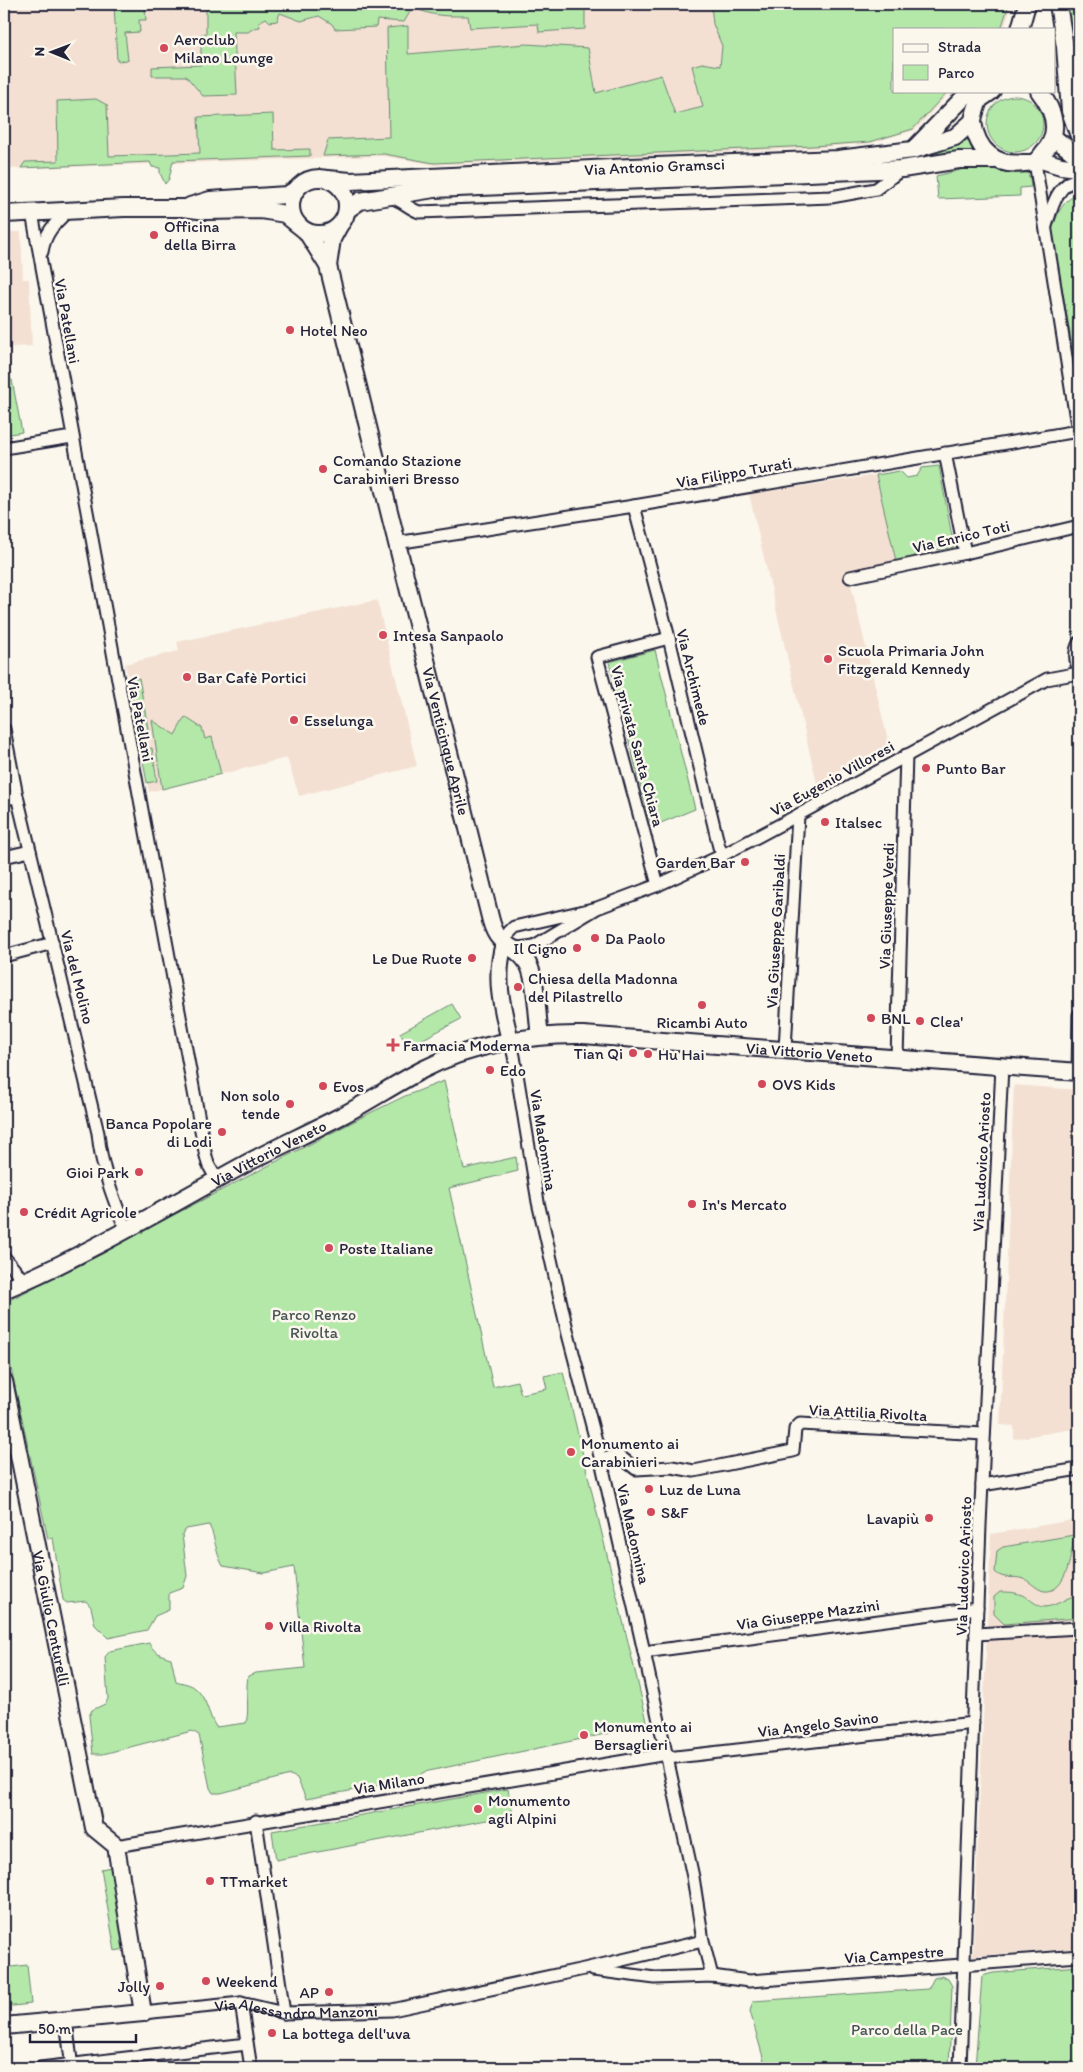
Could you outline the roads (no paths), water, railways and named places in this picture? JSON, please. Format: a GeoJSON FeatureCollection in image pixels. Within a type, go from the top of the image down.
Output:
{"type":"FeatureCollection","features":[{"type":"Feature","properties":{"kind":"street"},"geometry":{"type":"LineString","coordinates":[[1020,28],[1027,4]]}},
{"type":"Feature","properties":{"kind":"street"},"geometry":{"type":"LineString","coordinates":[[1032,4],[1032,28]]}},
{"type":"Feature","properties":{"kind":"street"},"geometry":{"type":"LineString","coordinates":[[1056,49],[1058,39],[1057,4]]}},
{"type":"Feature","properties":{"kind":"street"},"geometry":{"type":"LineString","coordinates":[[1057,4],[1066,47],[1070,111],[1079,136]]}},
{"type":"Feature","properties":{"kind":"street"},"geometry":{"type":"LineString","coordinates":[[912,150],[969,92]]}},
{"type":"Feature","properties":{"kind":"street"},"geometry":{"type":"LineString","coordinates":[[991,92],[979,100],[973,121],[981,146],[994,160]]}},
{"type":"Feature","properties":{"kind":"street"},"geometry":{"type":"LineString","coordinates":[[1045,95],[1055,121],[1053,137],[1046,150],[1037,160],[1045,227],[1078,435]]}},
{"type":"Feature","properties":{"kind":"street","name":"Via Antonio Gramsci"},"geometry":{"type":"LineString","coordinates":[[327,178],[351,181],[838,159],[912,150],[955,137],[973,121]]}},
{"type":"Feature","properties":{"kind":"street"},"geometry":{"type":"LineString","coordinates":[[1053,137],[1079,155]]}},
{"type":"Feature","properties":{"kind":"street","name":"Via Antonio Gramsci"},"geometry":{"type":"LineString","coordinates":[[347,210],[360,201],[434,189],[902,169],[959,160],[994,160],[1015,164],[1037,160],[1079,168]]}},
{"type":"Feature","properties":{"kind":"street","name":"Via Antonio Gramsci"},"geometry":{"type":"LineString","coordinates":[[389,196],[400,200],[408,208],[420,212],[831,197],[876,189],[902,169]]}},
{"type":"Feature","properties":{"kind":"street"},"geometry":{"type":"LineString","coordinates":[[4,214],[183,208],[206,211],[274,211],[286,214],[301,227],[324,234],[339,226],[347,210],[346,196],[338,185],[327,178],[306,180],[287,195],[210,200],[183,208]]}},
{"type":"Feature","properties":{"kind":"street"},"geometry":{"type":"LineString","coordinates":[[1045,227],[1055,197],[1072,180],[1079,179]]}},
{"type":"Feature","properties":{"kind":"street"},"geometry":{"type":"LineString","coordinates":[[295,190],[290,207],[301,227]]}},
{"type":"Feature","properties":{"kind":"street","name":"Via Patellani"},"geometry":{"type":"LineString","coordinates":[[41,261],[44,238],[52,226],[68,211]]}},
{"type":"Feature","properties":{"kind":"street","name":"Via Patellani"},"geometry":{"type":"LineString","coordinates":[[32,213],[205,1152],[208,1164],[217,1180]]}},
{"type":"Feature","properties":{"kind":"street","name":"Via Venticinque Aprile"},"geometry":{"type":"LineString","coordinates":[[328,266],[332,239],[339,226]]}},
{"type":"Feature","properties":{"kind":"street","name":"Via Venticinque Aprile"},"geometry":{"type":"LineString","coordinates":[[301,227],[328,266],[488,913],[495,934],[504,944]]}},
{"type":"Feature","properties":{"kind":"street","name":"Via Filippo Turati"},"geometry":{"type":"LineString","coordinates":[[396,543],[634,506],[945,452],[1078,435]]}},
{"type":"Feature","properties":{"kind":"street"},"geometry":{"type":"LineString","coordinates":[[4,448],[72,437]]}},
{"type":"Feature","properties":{"kind":"street"},"geometry":{"type":"LineString","coordinates":[[945,452],[965,553]]}},
{"type":"Feature","properties":{"kind":"street","name":"Via Archimede"},"geometry":{"type":"LineString","coordinates":[[634,506],[669,638],[719,847],[723,855]]}},
{"type":"Feature","properties":{"kind":"street","name":"Via Enrico Toti"},"geometry":{"type":"LineString","coordinates":[[850,577],[965,553],[1079,526]]}},
{"type":"Feature","properties":{"kind":"street","name":"Via privata Santa Chiara"},"geometry":{"type":"LineString","coordinates":[[658,886],[597,657],[669,638]]}},
{"type":"Feature","properties":{"kind":"street"},"geometry":{"type":"LineString","coordinates":[[1079,643],[1075,661],[1079,671]]}},
{"type":"Feature","properties":{"kind":"street","name":"Via Eugenio Villoresi"},"geometry":{"type":"LineString","coordinates":[[597,908],[534,946],[519,948],[504,944],[509,932],[514,927],[597,908],[658,886],[723,855],[1047,679],[1079,671]]}},
{"type":"Feature","properties":{"kind":"street","name":"Via del Molino"},"geometry":{"type":"LineString","coordinates":[[4,729],[17,796],[98,1133],[100,1157],[112,1196],[126,1230]]}},
{"type":"Feature","properties":{"kind":"street","name":"Via Giuseppe Verdi"},"geometry":{"type":"LineString","coordinates":[[897,1058],[906,755]]}},
{"type":"Feature","properties":{"kind":"street"},"geometry":{"type":"LineString","coordinates":[[4,800],[17,796]]}},
{"type":"Feature","properties":{"kind":"street","name":"Via Giuseppe Garibaldi"},"geometry":{"type":"LineString","coordinates":[[785,1049],[798,815]]}},
{"type":"Feature","properties":{"kind":"street"},"geometry":{"type":"LineString","coordinates":[[4,857],[30,851]]}},
{"type":"Feature","properties":{"kind":"street"},"geometry":{"type":"LineString","coordinates":[[4,956],[53,943]]}},
{"type":"Feature","properties":{"kind":"street"},"geometry":{"type":"LineString","coordinates":[[510,1040],[501,999],[499,975],[500,958],[504,944],[522,956],[529,965],[540,1036]]}},
{"type":"Feature","properties":{"kind":"street"},"geometry":{"type":"LineString","coordinates":[[1079,1015],[1079,1072]]}},
{"type":"Feature","properties":{"kind":"street","name":"Via Vittorio Veneto"},"geometry":{"type":"LineString","coordinates":[[4,1290],[126,1230],[217,1180],[345,1114],[423,1069],[453,1057],[510,1040],[540,1036],[583,1035],[1079,1072]]}},
{"type":"Feature","properties":{"kind":"street","name":"Via Madonnina"},"geometry":{"type":"LineString","coordinates":[[510,1040],[538,1202],[568,1334],[601,1460],[667,1756],[693,1877],[703,1941],[712,1976]]}},
{"type":"Feature","properties":{"kind":"street","name":"Via Ludovico Ariosto"},"geometry":{"type":"LineString","coordinates":[[960,2068],[984,1434],[1002,1066]]}},
{"type":"Feature","properties":{"kind":"street"},"geometry":{"type":"LineString","coordinates":[[4,1257],[24,1281]]}},
{"type":"Feature","properties":{"kind":"street","name":"Via Giulio Centurelli"},"geometry":{"type":"LineString","coordinates":[[4,1381],[94,1828],[116,1846]]}},
{"type":"Feature","properties":{"kind":"street","name":"Via Attilia Rivolta"},"geometry":{"type":"LineString","coordinates":[[601,1460],[618,1455],[636,1468],[672,1467],[694,1471],[793,1451],[795,1429],[800,1424],[984,1434]]}},
{"type":"Feature","properties":{"kind":"street"},"geometry":{"type":"LineString","coordinates":[[982,1485],[1079,1469]]}},
{"type":"Feature","properties":{"kind":"street","name":"Via Giuseppe Mazzini"},"geometry":{"type":"LineString","coordinates":[[644,1652],[977,1608]]}},
{"type":"Feature","properties":{"kind":"street"},"geometry":{"type":"LineString","coordinates":[[976,1634],[1079,1628]]}},
{"type":"Feature","properties":{"kind":"street","name":"Via Angelo Savino"},"geometry":{"type":"LineString","coordinates":[[667,1756],[973,1723]]}},
{"type":"Feature","properties":{"kind":"street","name":"Via Milano"},"geometry":{"type":"LineString","coordinates":[[116,1846],[256,1821],[667,1756]]}},
{"type":"Feature","properties":{"kind":"street"},"geometry":{"type":"LineString","coordinates":[[256,1821],[284,2013]]}},
{"type":"Feature","properties":{"kind":"street"},"geometry":{"type":"LineString","coordinates":[[116,1846],[143,2013]]}},
{"type":"Feature","properties":{"kind":"street","name":"Via Alessandro Manzoni"},"geometry":{"type":"LineString","coordinates":[[4,2026],[241,2003],[284,2013],[392,2010],[584,1969],[703,1941]]}},
{"type":"Feature","properties":{"kind":"street","name":"Via Campestre"},"geometry":{"type":"LineString","coordinates":[[584,1969],[655,1978],[712,1976],[749,1981],[1079,1956]]}},
{"type":"Feature","properties":{"kind":"street"},"geometry":{"type":"LineString","coordinates":[[241,2003],[251,2068]]}},
{"type":"Feature","properties":{"kind":"street"},"geometry":{"type":"LineString","coordinates":[[66,2021],[72,2067]]}},
{"type":"Feature","properties":{"kind":"street"},"geometry":{"type":"LineString","coordinates":[[40,2068],[72,2067],[247,2044]]}},
{"type":"Feature","properties":{"kind":"place","name":"Aeroclub Milano Lounge"},"geometry":{"type":"Point","coordinates":[164,48]}},
{"type":"Feature","properties":{"kind":"place","name":"Officina della Birra"},"geometry":{"type":"Point","coordinates":[154,235]}},
{"type":"Feature","properties":{"kind":"place","name":"Hotel Neo"},"geometry":{"type":"Point","coordinates":[290,330]}},
{"type":"Feature","properties":{"kind":"place","name":"Comando Stazione Carabinieri Bresso"},"geometry":{"type":"Point","coordinates":[323,469]}},
{"type":"Feature","properties":{"kind":"place","name":"Intesa Sanpaolo"},"geometry":{"type":"Point","coordinates":[383,635]}},
{"type":"Feature","properties":{"kind":"place","name":"Scuola Primaria John Fitzgerald Kennedy"},"geometry":{"type":"Point","coordinates":[828,659]}},
{"type":"Feature","properties":{"kind":"place","name":"Bar Cafè Portici"},"geometry":{"type":"Point","coordinates":[187,677]}},
{"type":"Feature","properties":{"kind":"place","name":"Esselunga"},"geometry":{"type":"Point","coordinates":[294,720]}},
{"type":"Feature","properties":{"kind":"place","name":"Punto Bar"},"geometry":{"type":"Point","coordinates":[926,768]}},
{"type":"Feature","properties":{"kind":"place","name":"Italsec"},"geometry":{"type":"Point","coordinates":[825,822]}},
{"type":"Feature","properties":{"kind":"place","name":"Garden Bar"},"geometry":{"type":"Point","coordinates":[745,862]}},
{"type":"Feature","properties":{"kind":"place","name":"Da Paolo"},"geometry":{"type":"Point","coordinates":[595,938]}},
{"type":"Feature","properties":{"kind":"place","name":"Il Cigno"},"geometry":{"type":"Point","coordinates":[577,948]}},
{"type":"Feature","properties":{"kind":"place","name":"Le Due Ruote"},"geometry":{"type":"Point","coordinates":[472,958]}},
{"type":"Feature","properties":{"kind":"place","name":"Chiesa della Madonna del Pilastrello"},"geometry":{"type":"Point","coordinates":[518,987]}},
{"type":"Feature","properties":{"kind":"place","name":"Ricambi Auto"},"geometry":{"type":"Point","coordinates":[702,1005]}},
{"type":"Feature","properties":{"kind":"place","name":"BNL"},"geometry":{"type":"Point","coordinates":[871,1018]}},
{"type":"Feature","properties":{"kind":"place","name":"Clea'"},"geometry":{"type":"Point","coordinates":[920,1021]}},
{"type":"Feature","properties":{"kind":"place","name":"Farmacia Moderna"},"geometry":{"type":"Point","coordinates":[393,1045]}},
{"type":"Feature","properties":{"kind":"place","name":"Tian Qi"},"geometry":{"type":"Point","coordinates":[633,1053]}},
{"type":"Feature","properties":{"kind":"place","name":"Hu Hai"},"geometry":{"type":"Point","coordinates":[648,1054]}},
{"type":"Feature","properties":{"kind":"place","name":"Edo"},"geometry":{"type":"Point","coordinates":[490,1070]}},
{"type":"Feature","properties":{"kind":"place","name":"OVS Kids"},"geometry":{"type":"Point","coordinates":[762,1084]}},
{"type":"Feature","properties":{"kind":"place","name":"Evos"},"geometry":{"type":"Point","coordinates":[323,1086]}},
{"type":"Feature","properties":{"kind":"place","name":"Non solo tende"},"geometry":{"type":"Point","coordinates":[290,1104]}},
{"type":"Feature","properties":{"kind":"place","name":"Banca Popolare di Lodi"},"geometry":{"type":"Point","coordinates":[222,1132]}},
{"type":"Feature","properties":{"kind":"place","name":"Gioi Park"},"geometry":{"type":"Point","coordinates":[139,1172]}},
{"type":"Feature","properties":{"kind":"place","name":"In's Mercato"},"geometry":{"type":"Point","coordinates":[692,1204]}},
{"type":"Feature","properties":{"kind":"place","name":"Crédit Agricole"},"geometry":{"type":"Point","coordinates":[24,1212]}},
{"type":"Feature","properties":{"kind":"place","name":"Poste Italiane"},"geometry":{"type":"Point","coordinates":[329,1248]}},
{"type":"Feature","properties":{"kind":"place","name":"Monumento ai Carabinieri"},"geometry":{"type":"Point","coordinates":[571,1452]}},
{"type":"Feature","properties":{"kind":"place","name":"Luz de Luna"},"geometry":{"type":"Point","coordinates":[649,1489]}},
{"type":"Feature","properties":{"kind":"place","name":"S&F"},"geometry":{"type":"Point","coordinates":[651,1512]}},
{"type":"Feature","properties":{"kind":"place","name":"Lavapiù"},"geometry":{"type":"Point","coordinates":[929,1518]}},
{"type":"Feature","properties":{"kind":"place","name":"Villa Rivolta"},"geometry":{"type":"Point","coordinates":[269,1626]}},
{"type":"Feature","properties":{"kind":"place","name":"Monumento ai Bersaglieri"},"geometry":{"type":"Point","coordinates":[584,1735]}},
{"type":"Feature","properties":{"kind":"place","name":"Monumento agli Alpini"},"geometry":{"type":"Point","coordinates":[478,1809]}},
{"type":"Feature","properties":{"kind":"place","name":"TTmarket"},"geometry":{"type":"Point","coordinates":[210,1881]}},
{"type":"Feature","properties":{"kind":"place","name":"Weekend"},"geometry":{"type":"Point","coordinates":[206,1981]}},
{"type":"Feature","properties":{"kind":"place","name":"Jolly"},"geometry":{"type":"Point","coordinates":[160,1986]}},
{"type":"Feature","properties":{"kind":"place","name":"AP"},"geometry":{"type":"Point","coordinates":[329,1992]}},
{"type":"Feature","properties":{"kind":"place","name":"La bottega dell'uva"},"geometry":{"type":"Point","coordinates":[272,2033]}},
{"type":"Feature","properties":{"kind":"park label","name":"Parco Renzo Rivolta"},"geometry":{"type":"Point","coordinates":[314,1323]}},
{"type":"Feature","properties":{"kind":"park label","name":"Parco della Pace"},"geometry":{"type":"Point","coordinates":[907,2029]}}]}
